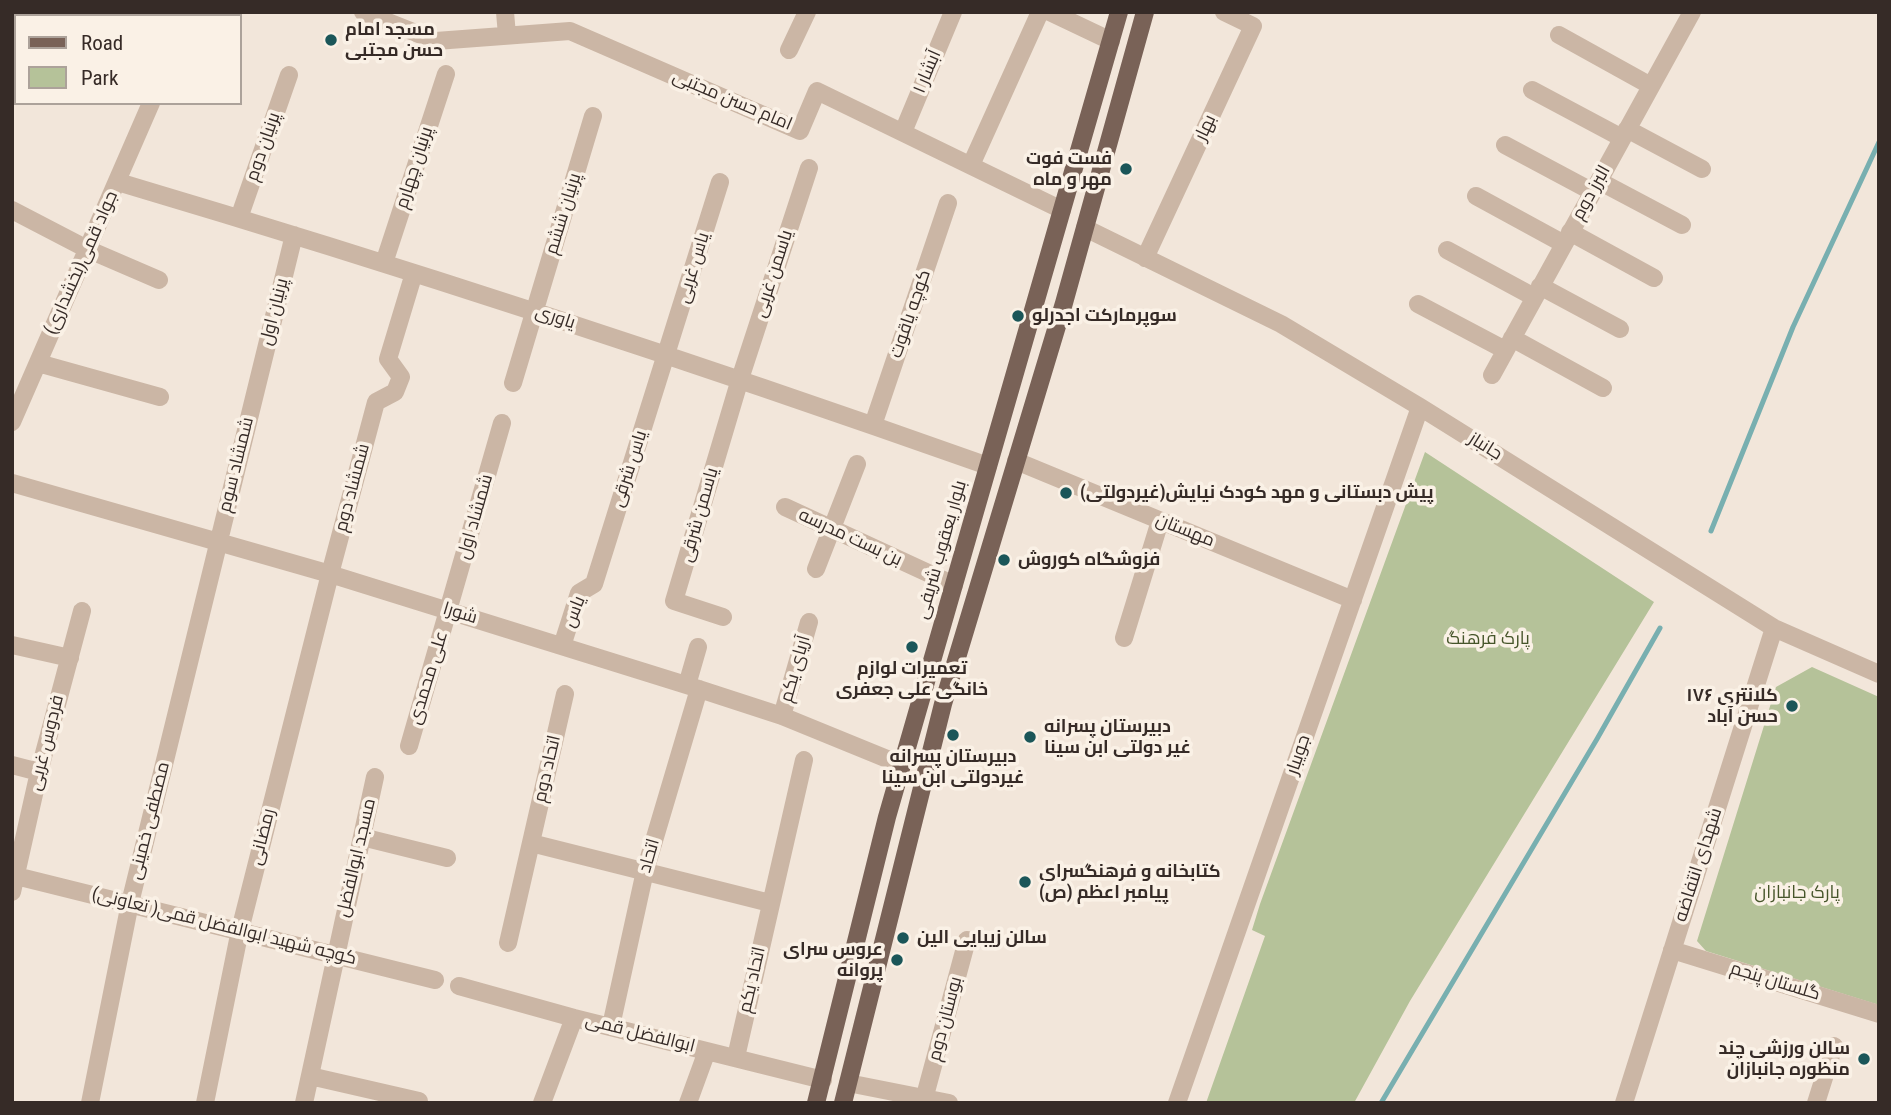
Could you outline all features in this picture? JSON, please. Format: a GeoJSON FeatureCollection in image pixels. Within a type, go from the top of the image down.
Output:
{"type":"FeatureCollection","features":[{"type":"Feature","properties":{"kind":"main road","name":"بلوار یعقوب شریفی"},"geometry":{"type":"LineString","coordinates":[[816,1103],[887,817],[1119,12]]}},
{"type":"Feature","properties":{"kind":"main road"},"geometry":{"type":"LineString","coordinates":[[843,1103],[943,704],[1086,228],[1145,12]]}},
{"type":"Feature","properties":{"kind":"main road"},"geometry":{"type":"LineString","coordinates":[[1062,210],[1086,228]]}},
{"type":"Feature","properties":{"kind":"main road"},"geometry":{"type":"LineString","coordinates":[[988,466],[1016,461]]}},
{"type":"Feature","properties":{"kind":"main road"},"geometry":{"type":"LineString","coordinates":[[902,765],[926,775]]}},
{"type":"Feature","properties":{"kind":"street"},"geometry":{"type":"LineString","coordinates":[[505,12],[507,35]]}},
{"type":"Feature","properties":{"kind":"street"},"geometry":{"type":"LineString","coordinates":[[789,50],[807,12]]}},
{"type":"Feature","properties":{"kind":"street","name":"آبشار ۱"},"geometry":{"type":"LineString","coordinates":[[903,132],[953,12]]}},
{"type":"Feature","properties":{"kind":"street"},"geometry":{"type":"LineString","coordinates":[[971,165],[1040,12]]}},
{"type":"Feature","properties":{"kind":"street"},"geometry":{"type":"LineString","coordinates":[[1050,12],[1111,41]]}},
{"type":"Feature","properties":{"kind":"street","name":"بهار"},"geometry":{"type":"LineString","coordinates":[[1145,258],[1253,26],[1224,12]]}},
{"type":"Feature","properties":{"kind":"street","name":"البرز دوم"},"geometry":{"type":"LineString","coordinates":[[1492,375],[1692,12]]}},
{"type":"Feature","properties":{"kind":"street","name":"امام حسن مجتبی"},"geometry":{"type":"LineString","coordinates":[[375,14],[436,41],[570,32],[800,131],[817,91],[1062,210]]}},
{"type":"Feature","properties":{"kind":"street"},"geometry":{"type":"LineString","coordinates":[[1559,35],[1651,86]]}},
{"type":"Feature","properties":{"kind":"street","name":"پرنیان چهارم"},"geometry":{"type":"LineString","coordinates":[[384,263],[446,74]]}},
{"type":"Feature","properties":{"kind":"street","name":"پرنیان دوم"},"geometry":{"type":"LineString","coordinates":[[239,218],[289,75]]}},
{"type":"Feature","properties":{"kind":"street"},"geometry":{"type":"LineString","coordinates":[[1532,90],[1702,169]]}},
{"type":"Feature","properties":{"kind":"street","name":"جواد قمی(بخشداری)"},"geometry":{"type":"LineString","coordinates":[[12,422],[150,105]]}},
{"type":"Feature","properties":{"kind":"street","name":"پرنیان ششم"},"geometry":{"type":"LineString","coordinates":[[513,383],[593,116]]}},
{"type":"Feature","properties":{"kind":"street"},"geometry":{"type":"LineString","coordinates":[[1505,145],[1682,225]]}},
{"type":"Feature","properties":{"kind":"street","name":"یاسمن غربی"},"geometry":{"type":"LineString","coordinates":[[740,379],[809,168]]}},
{"type":"Feature","properties":{"kind":"street","name":"یاوری"},"geometry":{"type":"LineString","coordinates":[[118,182],[414,272],[740,379],[988,466]]}},
{"type":"Feature","properties":{"kind":"street","name":"یاس غربی"},"geometry":{"type":"LineString","coordinates":[[667,355],[720,182]]}},
{"type":"Feature","properties":{"kind":"street"},"geometry":{"type":"LineString","coordinates":[[1476,196],[1654,278]]}},
{"type":"Feature","properties":{"kind":"street","name":"کوچه یاقوت"},"geometry":{"type":"LineString","coordinates":[[873,425],[948,203]]}},
{"type":"Feature","properties":{"kind":"street"},"geometry":{"type":"LineString","coordinates":[[12,210],[88,249],[159,280]]}},
{"type":"Feature","properties":{"kind":"street","name":"جانباز"},"geometry":{"type":"LineString","coordinates":[[1086,228],[1281,324],[1420,407],[1774,628],[1879,674]]}},
{"type":"Feature","properties":{"kind":"street","name":"پرنیان اول"},"geometry":{"type":"LineString","coordinates":[[256,389],[294,235]]}},
{"type":"Feature","properties":{"kind":"street"},"geometry":{"type":"LineString","coordinates":[[1447,250],[1619,329]]}},
{"type":"Feature","properties":{"kind":"street","name":"شمشاد دوم"},"geometry":{"type":"LineString","coordinates":[[330,574],[376,402],[395,392],[401,377],[388,359],[414,272]]}},
{"type":"Feature","properties":{"kind":"street"},"geometry":{"type":"LineString","coordinates":[[1418,304],[1603,388]]}},
{"type":"Feature","properties":{"kind":"street","name":"یاس شرقی"},"geometry":{"type":"LineString","coordinates":[[594,584],[667,355]]}},
{"type":"Feature","properties":{"kind":"street"},"geometry":{"type":"LineString","coordinates":[[38,363],[160,397]]}},
{"type":"Feature","properties":{"kind":"street","name":"یاسمن شرقی"},"geometry":{"type":"LineString","coordinates":[[723,617],[674,601],[740,379]]}},
{"type":"Feature","properties":{"kind":"street","name":"شمشاد سوم"},"geometry":{"type":"LineString","coordinates":[[218,542],[256,389]]}},
{"type":"Feature","properties":{"kind":"street","name":"جویبار"},"geometry":{"type":"LineString","coordinates":[[1177,1103],[1420,407]]}},
{"type":"Feature","properties":{"kind":"street","name":"شمشاد اول"},"geometry":{"type":"LineString","coordinates":[[449,610],[502,423]]}},
{"type":"Feature","properties":{"kind":"street","name":"مهستان"},"geometry":{"type":"LineString","coordinates":[[1016,461],[1353,600]]}},
{"type":"Feature","properties":{"kind":"street"},"geometry":{"type":"LineString","coordinates":[[816,569],[857,464]]}},
{"type":"Feature","properties":{"kind":"street","name":"شورا"},"geometry":{"type":"LineString","coordinates":[[12,483],[330,574],[693,687],[782,716],[902,765]]}},
{"type":"Feature","properties":{"kind":"street","name":"بن بست مدرسه"},"geometry":{"type":"LineString","coordinates":[[785,507],[954,585]]}},
{"type":"Feature","properties":{"kind":"street"},"geometry":{"type":"LineString","coordinates":[[1124,638],[1160,521]]}},
{"type":"Feature","properties":{"kind":"street","name":"مصطفی خمینی"},"geometry":{"type":"LineString","coordinates":[[90,1103],[130,903],[218,542]]}},
{"type":"Feature","properties":{"kind":"street","name":"رمضانی"},"geometry":{"type":"LineString","coordinates":[[205,1103],[240,930],[330,574]]}},
{"type":"Feature","properties":{"kind":"street","name":"یاس"},"geometry":{"type":"LineString","coordinates":[[562,646],[579,593],[594,584]]}},
{"type":"Feature","properties":{"kind":"street","name":"علی محمدی"},"geometry":{"type":"LineString","coordinates":[[409,746],[449,610]]}},
{"type":"Feature","properties":{"kind":"street","name":"فردوس غربی"},"geometry":{"type":"LineString","coordinates":[[13,881],[82,611]]}},
{"type":"Feature","properties":{"kind":"street","name":"آریای یکم"},"geometry":{"type":"LineString","coordinates":[[782,716],[809,622]]}},
{"type":"Feature","properties":{"kind":"street","name":"شهدای انتفاضه"},"geometry":{"type":"LineString","coordinates":[[1624,1103],[1774,628]]}},
{"type":"Feature","properties":{"kind":"street"},"geometry":{"type":"LineString","coordinates":[[12,645],[70,658]]}},
{"type":"Feature","properties":{"kind":"street","name":"اتحاد"},"geometry":{"type":"LineString","coordinates":[[611,1026],[645,871],[693,687],[698,647]]}},
{"type":"Feature","properties":{"kind":"street","name":"اتحاد دوم"},"geometry":{"type":"LineString","coordinates":[[508,943],[565,694]]}},
{"type":"Feature","properties":{"kind":"street","name":"اتحاد یکم"},"geometry":{"type":"LineString","coordinates":[[736,1057],[804,760]]}},
{"type":"Feature","properties":{"kind":"street"},"geometry":{"type":"LineString","coordinates":[[12,765],[39,772]]}},
{"type":"Feature","properties":{"kind":"street","name":"مسجد ابوالفضل"},"geometry":{"type":"LineString","coordinates":[[304,1103],[375,777]]}},
{"type":"Feature","properties":{"kind":"street"},"geometry":{"type":"LineString","coordinates":[[362,837],[447,858]]}},
{"type":"Feature","properties":{"kind":"street"},"geometry":{"type":"LineString","coordinates":[[531,843],[770,902]]}},
{"type":"Feature","properties":{"kind":"street","name":"کوچه شهید ابوالفضل قمی( تعاونی)"},"geometry":{"type":"LineString","coordinates":[[13,881],[130,903],[435,980]]}},
{"type":"Feature","properties":{"kind":"street","name":"بوستان دوم"},"geometry":{"type":"LineString","coordinates":[[924,1100],[967,940]]}},
{"type":"Feature","properties":{"kind":"street","name":"گلستان پنجم"},"geometry":{"type":"LineString","coordinates":[[1672,950],[1879,1014]]}},
{"type":"Feature","properties":{"kind":"street","name":"ابوالفضل قمی"},"geometry":{"type":"LineString","coordinates":[[459,986],[823,1080]]}},
{"type":"Feature","properties":{"kind":"street"},"geometry":{"type":"LineString","coordinates":[[542,1103],[575,1018]]}},
{"type":"Feature","properties":{"kind":"street"},"geometry":{"type":"LineString","coordinates":[[1816,1103],[1834,1046]]}},
{"type":"Feature","properties":{"kind":"street"},"geometry":{"type":"LineString","coordinates":[[688,1103],[707,1051]]}},
{"type":"Feature","properties":{"kind":"street"},"geometry":{"type":"LineString","coordinates":[[310,1076],[419,1102]]}},
{"type":"Feature","properties":{"kind":"street"},"geometry":{"type":"LineString","coordinates":[[848,1083],[948,1103]]}},
{"type":"Feature","properties":{"kind":"green space","name":"پارک فرهنگ"},"geometry":{"type":"Polygon","coordinates":[[[1425,452],[1654,602],[1410,1001],[1354,1103],[1206,1103],[1265,936],[1252,930],[1260,904],[1425,452]]]}},
{"type":"Feature","properties":{"kind":"green space","name":"پارک جانبازان"},"geometry":{"type":"Polygon","coordinates":[[[1812,667],[1879,697],[1879,1005],[1706,951],[1697,941],[1776,687],[1812,667]]]}},
{"type":"Feature","properties":{"kind":"waterway"},"geometry":{"type":"LineString","coordinates":[[1711,531],[1793,327],[1879,142]]}},
{"type":"Feature","properties":{"kind":"waterway"},"geometry":{"type":"LineString","coordinates":[[1381,1103],[1660,628]]}},
{"type":"Feature","properties":{"kind":"place","name":"مسجد امام حسن مجتبی"},"geometry":{"type":"Point","coordinates":[331,40]}},
{"type":"Feature","properties":{"kind":"place","name":"فست فوت مهر و ماه"},"geometry":{"type":"Point","coordinates":[1126,169]}},
{"type":"Feature","properties":{"kind":"place","name":"سوپرمارکت اجدرلو"},"geometry":{"type":"Point","coordinates":[1018,316]}},
{"type":"Feature","properties":{"kind":"place","name":"پیش دبستانی و مهد کودک نیایش(غیردولتی)"},"geometry":{"type":"Point","coordinates":[1066,493]}},
{"type":"Feature","properties":{"kind":"place","name":"فزوشگاه کوروش"},"geometry":{"type":"Point","coordinates":[1004,560]}},
{"type":"Feature","properties":{"kind":"place","name":"تعمیرات لوازم خانگی علی جعفری"},"geometry":{"type":"Point","coordinates":[912,647]}},
{"type":"Feature","properties":{"kind":"place","name":"کلانتری ۱۷۶ حسن آباد"},"geometry":{"type":"Point","coordinates":[1792,706]}},
{"type":"Feature","properties":{"kind":"place","name":"دبیرستان پسرانه غیردولتی ابن سینا"},"geometry":{"type":"Point","coordinates":[953,735]}},
{"type":"Feature","properties":{"kind":"place","name":"دبیرستان پسرانه غیر دولتی ابن سینا"},"geometry":{"type":"Point","coordinates":[1030,737]}},
{"type":"Feature","properties":{"kind":"place","name":"کتابخانه و فرهنگسرای پیامبر اعظم (ص)"},"geometry":{"type":"Point","coordinates":[1025,882]}},
{"type":"Feature","properties":{"kind":"place","name":"سالن زیبایی الین"},"geometry":{"type":"Point","coordinates":[903,938]}},
{"type":"Feature","properties":{"kind":"place","name":"عروس سرای پروانه"},"geometry":{"type":"Point","coordinates":[897,960]}},
{"type":"Feature","properties":{"kind":"place","name":"سالن ورزشی چند منظوره جانبازان"},"geometry":{"type":"Point","coordinates":[1864,1059]}}]}
